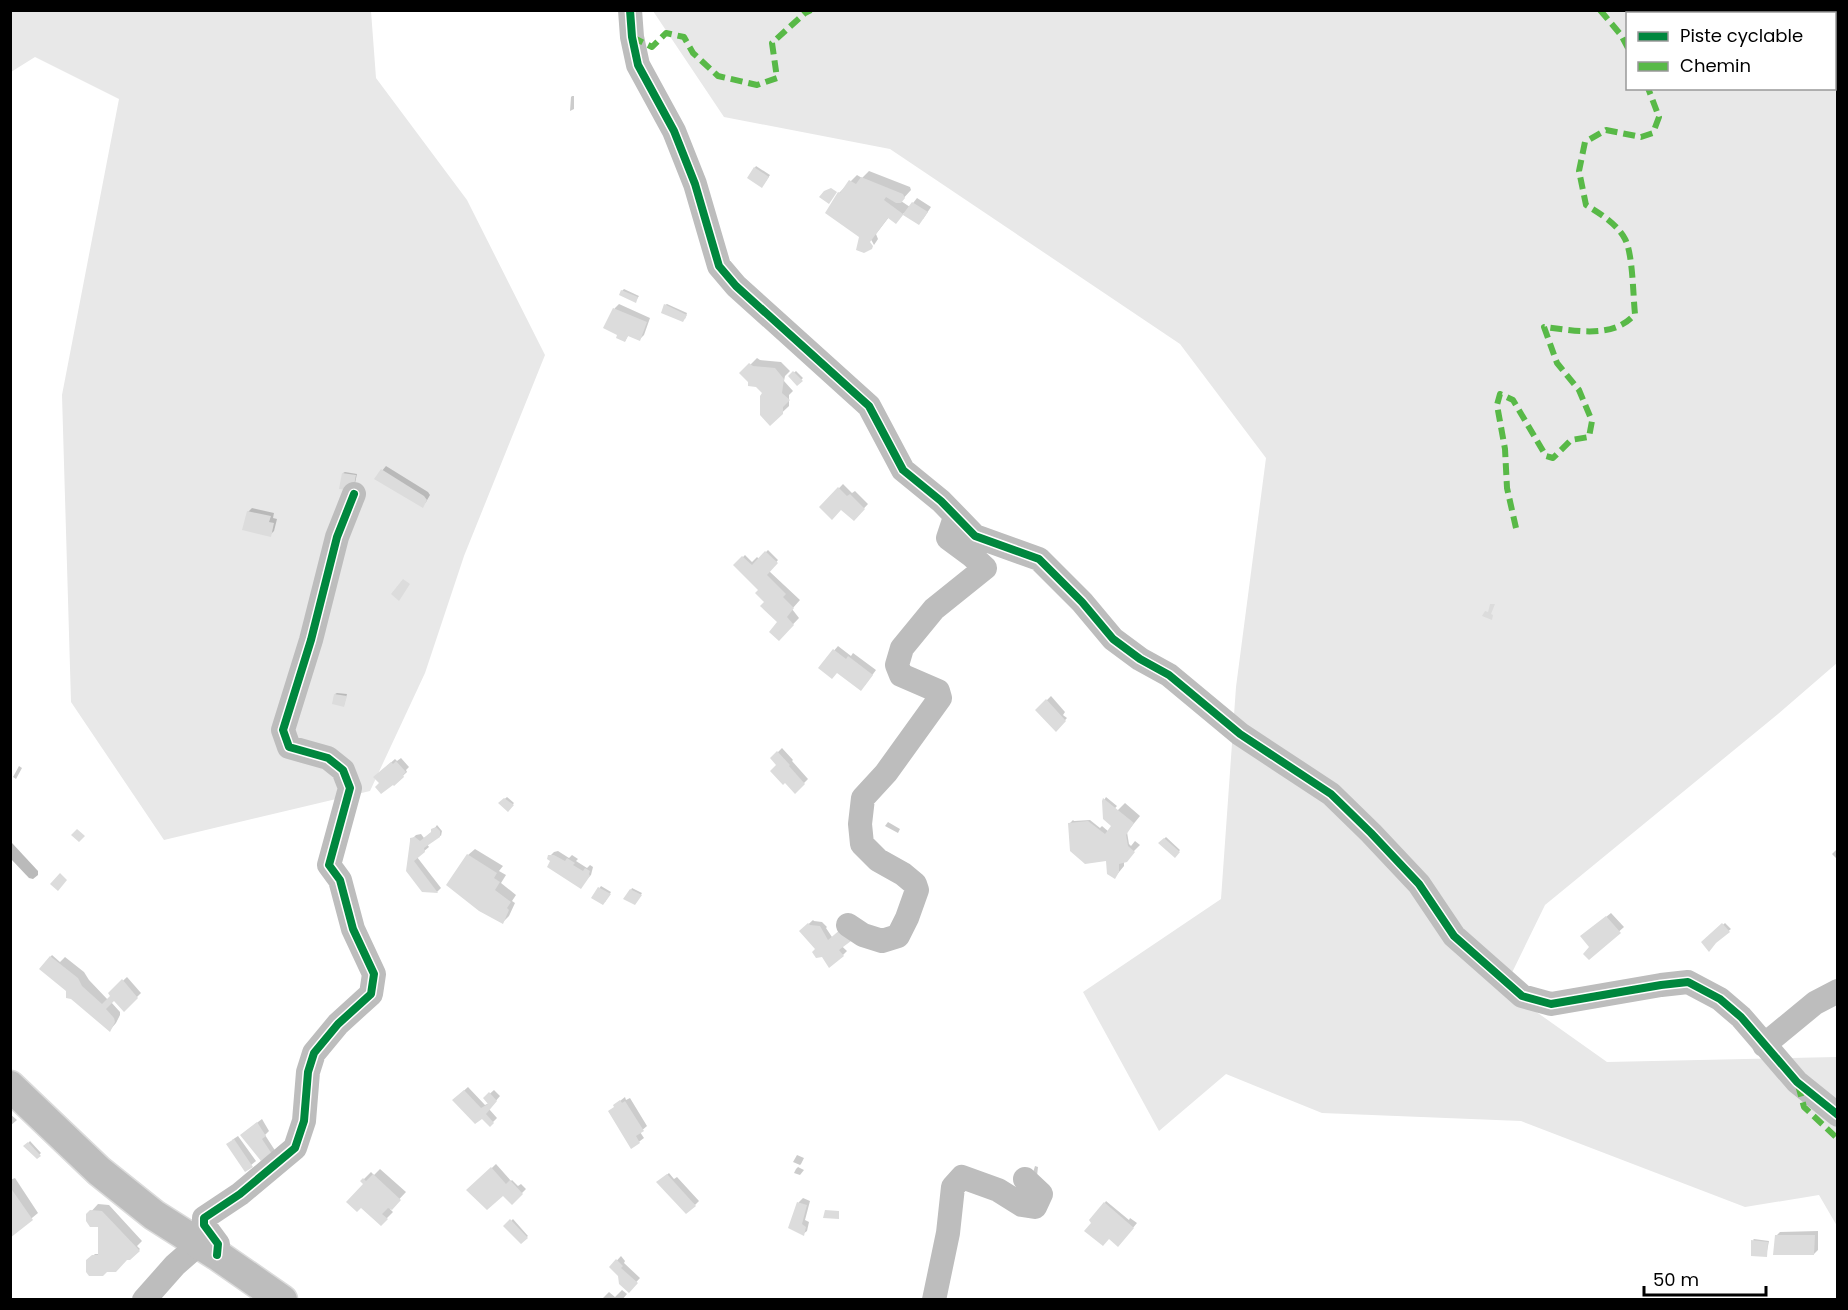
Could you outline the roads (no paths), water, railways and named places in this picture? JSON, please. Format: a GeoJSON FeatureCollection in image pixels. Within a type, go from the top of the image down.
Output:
{"type":"FeatureCollection","features":[{"type":"Feature","properties":{"kind":"main road"},"geometry":{"type":"LineString","coordinates":[[10,1086],[99,1171],[154,1215],[282,1299]]}},
{"type":"Feature","properties":{"kind":"street"},"geometry":{"type":"LineString","coordinates":[[630,10],[632,37],[638,65],[674,131],[695,184],[719,266],[736,286],[869,406],[903,470],[941,501],[975,536],[1039,559],[1082,602],[1113,639],[1140,659],[1169,675],[1240,734],[1331,794],[1419,884],[1454,936],[1522,996],[1551,1004],[1688,982],[1720,999],[1741,1017],[1797,1082],[1838,1115]]}},
{"type":"Feature","properties":{"kind":"street"},"geometry":{"type":"LineString","coordinates":[[144,1299],[175,1264],[218,1244],[204,1225],[204,1218],[240,1194],[295,1148],[304,1121],[308,1072],[314,1053],[338,1024],[371,994],[374,974],[353,929],[340,880],[329,865],[350,789],[343,770],[328,758],[289,747],[283,730],[311,640],[337,537],[354,494]]}},
{"type":"Feature","properties":{"kind":"street"},"geometry":{"type":"LineString","coordinates":[[848,925],[882,941],[898,936],[917,890],[915,884],[903,874],[878,860],[862,843],[860,824],[863,798],[886,773],[940,698],[938,691],[902,675],[897,665],[902,648],[934,609],[985,568],[948,538],[955,517]]}},
{"type":"Feature","properties":{"kind":"street"},"geometry":{"type":"LineString","coordinates":[[1764,1045],[1815,1004],[1838,991]]}},
{"type":"Feature","properties":{"kind":"street"},"geometry":{"type":"LineString","coordinates":[[934,1299],[948,1233],[953,1187],[962,1177],[998,1190],[1022,1205],[1035,1207],[1041,1194],[1025,1179]]}}]}
